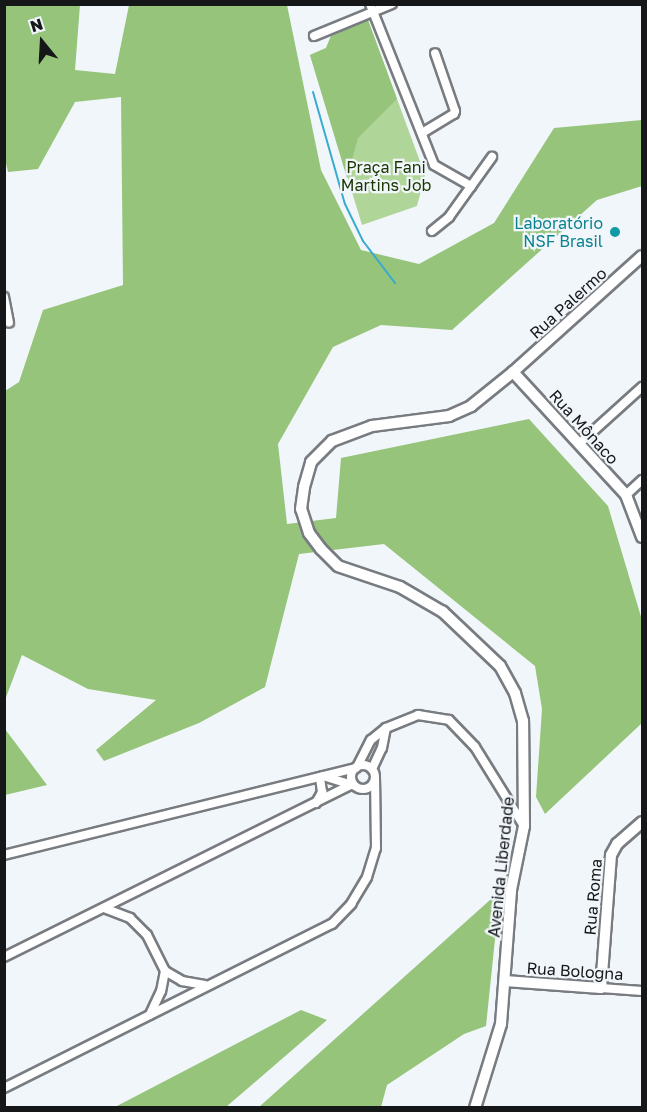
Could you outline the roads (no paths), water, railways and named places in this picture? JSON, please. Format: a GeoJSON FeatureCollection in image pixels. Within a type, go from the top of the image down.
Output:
{"type":"FeatureCollection","features":[{"type":"Feature","properties":{"kind":"main road","name":"Rua Palermo"},"geometry":{"type":"LineString","coordinates":[[513,372],[642,256]]}},
{"type":"Feature","properties":{"kind":"main road","name":"Rua Mônaco"},"geometry":{"type":"LineString","coordinates":[[513,372],[626,495],[642,537]]}},
{"type":"Feature","properties":{"kind":"main road","name":"Avenida Liberdade"},"geometry":{"type":"LineString","coordinates":[[479,1107],[501,1024],[511,890],[524,826],[523,721],[515,693],[500,666],[443,612],[400,587],[338,566],[309,533],[301,509],[311,462],[332,441],[372,426],[449,416],[471,406],[513,372]]}},
{"type":"Feature","properties":{"kind":"main road","name":"Rua Roma"},"geometry":{"type":"LineString","coordinates":[[601,988],[610,855],[617,844],[642,822]]}},
{"type":"Feature","properties":{"kind":"main road","name":"Rua Bologna"},"geometry":{"type":"LineString","coordinates":[[505,981],[601,988]]}},
{"type":"Feature","properties":{"kind":"street"},"geometry":{"type":"LineString","coordinates":[[314,36],[372,8],[392,4]]}},
{"type":"Feature","properties":{"kind":"street"},"geometry":{"type":"LineString","coordinates":[[372,8],[434,165],[471,186]]}},
{"type":"Feature","properties":{"kind":"street"},"geometry":{"type":"LineString","coordinates":[[422,133],[454,114],[455,111],[435,53]]}},
{"type":"Feature","properties":{"kind":"street"},"geometry":{"type":"LineString","coordinates":[[432,231],[449,217],[492,157]]}},
{"type":"Feature","properties":{"kind":"street"},"geometry":{"type":"LineString","coordinates":[[4,297],[9,323]]}},
{"type":"Feature","properties":{"kind":"street"},"geometry":{"type":"LineString","coordinates":[[580,443],[642,387]]}},
{"type":"Feature","properties":{"kind":"street"},"geometry":{"type":"LineString","coordinates":[[626,495],[642,480]]}},
{"type":"Feature","properties":{"kind":"street"},"geometry":{"type":"LineString","coordinates":[[353,785],[351,779],[371,740],[386,728],[418,715],[449,720],[475,747],[524,826]]}},
{"type":"Feature","properties":{"kind":"street"},"geometry":{"type":"LineString","coordinates":[[4,1088],[332,924],[351,904],[367,877],[376,848],[377,812],[375,779],[372,769],[382,748],[386,728]]}},
{"type":"Feature","properties":{"kind":"street"},"geometry":{"type":"LineString","coordinates":[[4,855],[321,776],[365,766],[372,769]]}},
{"type":"Feature","properties":{"kind":"street"},"geometry":{"type":"LineString","coordinates":[[321,776],[366,789],[377,812]]}},
{"type":"Feature","properties":{"kind":"street"},"geometry":{"type":"LineString","coordinates":[[316,803],[322,792],[321,776]]}},
{"type":"Feature","properties":{"kind":"street"},"geometry":{"type":"LineString","coordinates":[[366,789],[375,779]]}},
{"type":"Feature","properties":{"kind":"street"},"geometry":{"type":"LineString","coordinates":[[4,957],[353,785]]}},
{"type":"Feature","properties":{"kind":"street"},"geometry":{"type":"LineString","coordinates":[[104,908],[130,918],[147,935],[165,971],[182,981],[206,985]]}},
{"type":"Feature","properties":{"kind":"street"},"geometry":{"type":"LineString","coordinates":[[150,1015],[161,991],[165,971]]}},
{"type":"Feature","properties":{"kind":"street","name":"Rua Bologna"},"geometry":{"type":"LineString","coordinates":[[601,988],[642,991]]}},
{"type":"Feature","properties":{"kind":"waterway"},"geometry":{"type":"LineString","coordinates":[[313,92],[345,204],[363,241],[395,283]]}},
{"type":"Feature","properties":{"kind":"place","name":"Laboratório NSF Brasil"},"geometry":{"type":"Point","coordinates":[615,232]}},
{"type":"Feature","properties":{"kind":"park label","name":"Praça Fani Martins Job"},"geometry":{"type":"Point","coordinates":[386,176]}}]}
